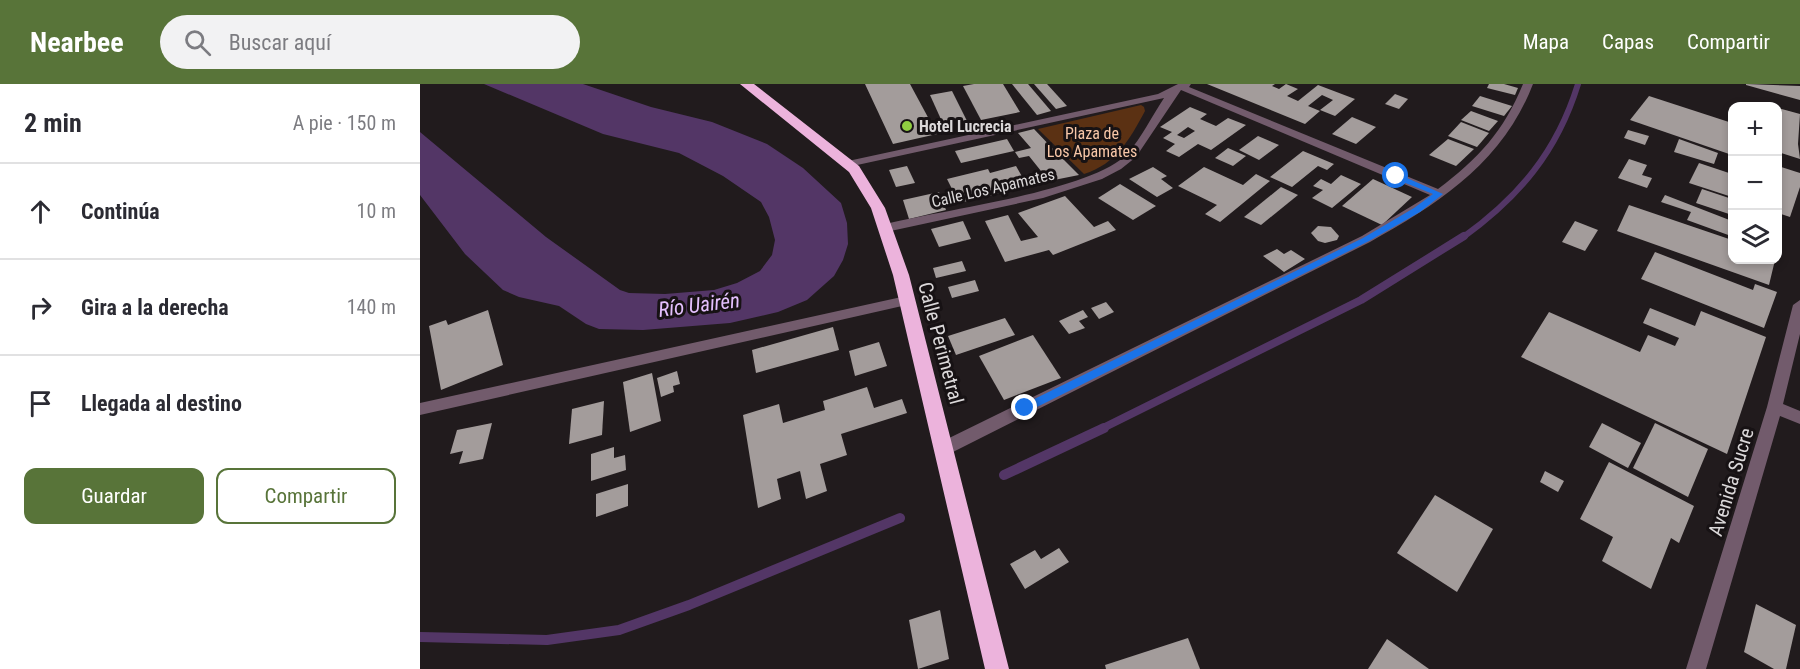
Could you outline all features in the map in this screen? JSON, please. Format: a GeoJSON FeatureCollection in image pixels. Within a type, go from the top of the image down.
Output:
{"type":"FeatureCollection","features":[{"type":"Feature","properties":{"kind":"highway","name":"Calle Perimetral"},"geometry":{"type":"LineString","coordinates":[[746,84],[848,164],[866,184],[878,205],[945,448],[997,669]]}},
{"type":"Feature","properties":{"kind":"street"},"geometry":{"type":"LineString","coordinates":[[945,448],[1366,239],[1417,210],[1484,155],[1503,134],[1516,116],[1528,84]]}},
{"type":"Feature","properties":{"kind":"street"},"geometry":{"type":"LineString","coordinates":[[848,164],[1180,88],[1439,194]]}},
{"type":"Feature","properties":{"kind":"street","name":"Calle Los Apamates"},"geometry":{"type":"LineString","coordinates":[[885,228],[1043,194],[1098,177],[1117,167],[1132,154],[1180,88]]}},
{"type":"Feature","properties":{"kind":"street"},"geometry":{"type":"LineString","coordinates":[[420,409],[906,301]]}},
{"type":"Feature","properties":{"kind":"street","name":"Avenida Sucre"},"geometry":{"type":"LineString","coordinates":[[1696,669],[1775,407],[1800,305]]}},
{"type":"Feature","properties":{"kind":"street"},"geometry":{"type":"LineString","coordinates":[[1775,407],[1800,418]]}},
{"type":"Feature","properties":{"kind":"green space","name":"Plaza de Los Apamates"},"geometry":{"type":"Polygon","coordinates":[[[1141,105],[1145,111],[1121,149],[1105,164],[1084,174],[1038,129],[1141,105]]]}},
{"type":"Feature","properties":{"kind":"water","name":"Río Uairén"},"geometry":{"type":"Polygon","coordinates":[[[484,84],[583,84],[651,107],[712,122],[767,144],[803,168],[841,203],[847,223],[848,244],[843,260],[834,276],[807,300],[778,312],[730,323],[643,330],[599,329],[586,324],[559,306],[519,297],[503,290],[465,254],[420,195],[420,132],[546,237],[620,290],[629,293],[665,294],[714,290],[737,283],[760,271],[772,255],[775,240],[769,217],[761,202],[723,176],[679,153],[603,134],[484,84]]]}},
{"type":"Feature","properties":{"kind":"building"},"geometry":{"type":"Polygon","coordinates":[[[865,84],[910,84],[937,134],[893,144],[865,84]]]}},
{"type":"Feature","properties":{"kind":"building"},"geometry":{"type":"Polygon","coordinates":[[[1003,84],[1020,112],[981,120],[963,86],[1003,84]]]}},
{"type":"Feature","properties":{"kind":"building"},"geometry":{"type":"Polygon","coordinates":[[[1012,84],[1028,84],[1051,111],[1037,115],[1012,84]]]}},
{"type":"Feature","properties":{"kind":"building"},"geometry":{"type":"Polygon","coordinates":[[[1034,84],[1047,84],[1067,106],[1056,109],[1034,84]]]}},
{"type":"Feature","properties":{"kind":"building"},"geometry":{"type":"Polygon","coordinates":[[[1207,84],[1275,84],[1272,86],[1279,89],[1286,84],[1298,89],[1287,96],[1298,101],[1318,85],[1355,99],[1335,116],[1320,110],[1333,100],[1322,95],[1308,106],[1320,111],[1305,124],[1207,84]]]}},
{"type":"Feature","properties":{"kind":"building"},"geometry":{"type":"Polygon","coordinates":[[[1489,84],[1504,84],[1518,88],[1515,95],[1487,88],[1489,84]]]}},
{"type":"Feature","properties":{"kind":"building"},"geometry":{"type":"Polygon","coordinates":[[[1746,85],[1800,86],[1800,100],[1746,85]]]}},
{"type":"Feature","properties":{"kind":"building"},"geometry":{"type":"Polygon","coordinates":[[[952,91],[967,121],[944,126],[930,95],[952,91]]]}},
{"type":"Feature","properties":{"kind":"building"},"geometry":{"type":"Polygon","coordinates":[[[1395,94],[1408,99],[1399,109],[1385,104],[1395,94]]]}},
{"type":"Feature","properties":{"kind":"building"},"geometry":{"type":"Polygon","coordinates":[[[1480,96],[1512,106],[1504,116],[1472,106],[1480,96]]]}},
{"type":"Feature","properties":{"kind":"building"},"geometry":{"type":"Polygon","coordinates":[[[1649,96],[1728,122],[1728,154],[1630,120],[1649,96]]]}},
{"type":"Feature","properties":{"kind":"building"},"geometry":{"type":"Polygon","coordinates":[[[1190,107],[1207,114],[1200,119],[1216,126],[1228,118],[1246,125],[1211,150],[1198,144],[1179,157],[1166,151],[1175,144],[1163,138],[1172,132],[1160,127],[1190,107]],[[1188,127],[1177,135],[1184,138],[1195,131],[1188,127]]]}},
{"type":"Feature","properties":{"kind":"building"},"geometry":{"type":"Polygon","coordinates":[[[1782,109],[1800,114],[1798,144],[1800,159],[1782,153],[1782,109]]]}},
{"type":"Feature","properties":{"kind":"building"},"geometry":{"type":"Polygon","coordinates":[[[1471,111],[1498,121],[1489,131],[1461,120],[1471,111]]]}},
{"type":"Feature","properties":{"kind":"building"},"geometry":{"type":"Polygon","coordinates":[[[1352,117],[1376,127],[1356,144],[1332,134],[1352,117]]]}},
{"type":"Feature","properties":{"kind":"building"},"geometry":{"type":"Polygon","coordinates":[[[1461,122],[1489,133],[1477,147],[1448,136],[1461,122]]]}},
{"type":"Feature","properties":{"kind":"building"},"geometry":{"type":"Polygon","coordinates":[[[1034,129],[1079,175],[1049,181],[1029,156],[1019,158],[1015,152],[1031,148],[1018,133],[1034,129]]]}},
{"type":"Feature","properties":{"kind":"building"},"geometry":{"type":"Polygon","coordinates":[[[1628,130],[1649,136],[1645,145],[1624,138],[1628,130]]]}},
{"type":"Feature","properties":{"kind":"building"},"geometry":{"type":"Polygon","coordinates":[[[1258,136],[1279,145],[1259,160],[1239,150],[1258,136]]]}},
{"type":"Feature","properties":{"kind":"building"},"geometry":{"type":"Polygon","coordinates":[[[1007,139],[1014,151],[961,163],[955,151],[1007,139]]]}},
{"type":"Feature","properties":{"kind":"building"},"geometry":{"type":"Polygon","coordinates":[[[1448,139],[1474,149],[1456,166],[1429,155],[1448,139]]]}},
{"type":"Feature","properties":{"kind":"building"},"geometry":{"type":"Polygon","coordinates":[[[1679,139],[1718,153],[1714,164],[1674,152],[1679,139]]]}},
{"type":"Feature","properties":{"kind":"building"},"geometry":{"type":"Polygon","coordinates":[[[1228,148],[1246,156],[1233,166],[1215,158],[1228,148]]]}},
{"type":"Feature","properties":{"kind":"building"},"geometry":{"type":"Polygon","coordinates":[[[1303,151],[1334,164],[1327,170],[1318,166],[1292,187],[1270,177],[1303,151]]]}},
{"type":"Feature","properties":{"kind":"building"},"geometry":{"type":"Polygon","coordinates":[[[1629,159],[1647,165],[1642,175],[1652,178],[1647,188],[1618,178],[1629,159]]]}},
{"type":"Feature","properties":{"kind":"building"},"geometry":{"type":"Polygon","coordinates":[[[1699,163],[1728,173],[1728,196],[1689,183],[1699,163]]]}},
{"type":"Feature","properties":{"kind":"building"},"geometry":{"type":"Polygon","coordinates":[[[907,166],[915,183],[896,187],[889,170],[907,166]]]}},
{"type":"Feature","properties":{"kind":"building"},"geometry":{"type":"Polygon","coordinates":[[[1016,166],[1024,180],[998,187],[1001,193],[959,203],[947,179],[988,169],[990,173],[1016,166]]]}},
{"type":"Feature","properties":{"kind":"building"},"geometry":{"type":"Polygon","coordinates":[[[1153,167],[1167,176],[1161,179],[1173,188],[1157,197],[1129,179],[1153,167]]]}},
{"type":"Feature","properties":{"kind":"building"},"geometry":{"type":"Polygon","coordinates":[[[1204,167],[1243,185],[1256,174],[1270,181],[1220,222],[1205,214],[1217,205],[1178,186],[1204,167]]]}},
{"type":"Feature","properties":{"kind":"building"},"geometry":{"type":"Polygon","coordinates":[[[1782,167],[1800,173],[1800,187],[1790,217],[1782,214],[1782,167]]]}},
{"type":"Feature","properties":{"kind":"building"},"geometry":{"type":"Polygon","coordinates":[[[1341,175],[1361,184],[1332,208],[1312,198],[1323,190],[1313,186],[1321,179],[1331,184],[1341,175]]]}},
{"type":"Feature","properties":{"kind":"building"},"geometry":{"type":"Polygon","coordinates":[[[1373,179],[1412,197],[1382,225],[1342,206],[1373,179]]]}},
{"type":"Feature","properties":{"kind":"building"},"geometry":{"type":"Polygon","coordinates":[[[1120,184],[1156,206],[1133,220],[1098,198],[1120,184]]]}},
{"type":"Feature","properties":{"kind":"building"},"geometry":{"type":"Polygon","coordinates":[[[1281,187],[1298,195],[1261,225],[1244,217],[1281,187]]]}},
{"type":"Feature","properties":{"kind":"building"},"geometry":{"type":"Polygon","coordinates":[[[1702,189],[1728,198],[1728,214],[1696,203],[1702,189]]]}},
{"type":"Feature","properties":{"kind":"building"},"geometry":{"type":"Polygon","coordinates":[[[939,192],[946,210],[909,219],[903,200],[939,192]]]}},
{"type":"Feature","properties":{"kind":"building"},"geometry":{"type":"Polygon","coordinates":[[[1665,195],[1728,219],[1728,235],[1687,220],[1691,212],[1661,202],[1665,195]]]}},
{"type":"Feature","properties":{"kind":"building"},"geometry":{"type":"Polygon","coordinates":[[[1065,196],[1094,227],[1108,221],[1116,230],[1053,255],[1049,250],[1005,262],[985,221],[1008,215],[1021,241],[1038,237],[1018,213],[1065,196]]]}},
{"type":"Feature","properties":{"kind":"building"},"geometry":{"type":"Polygon","coordinates":[[[1629,205],[1728,239],[1728,264],[1774,264],[1769,285],[1617,231],[1629,205]]]}},
{"type":"Feature","properties":{"kind":"building"},"geometry":{"type":"Polygon","coordinates":[[[963,221],[971,239],[939,247],[931,229],[963,221]]]}},
{"type":"Feature","properties":{"kind":"building"},"geometry":{"type":"Polygon","coordinates":[[[1575,221],[1598,230],[1585,251],[1562,242],[1575,221]]]}},
{"type":"Feature","properties":{"kind":"building"},"geometry":{"type":"Polygon","coordinates":[[[1318,226],[1331,227],[1339,236],[1337,240],[1325,243],[1318,241],[1311,233],[1318,226]]]}},
{"type":"Feature","properties":{"kind":"building"},"geometry":{"type":"Polygon","coordinates":[[[1277,249],[1284,254],[1291,250],[1305,259],[1284,272],[1263,256],[1277,249]]]}},
{"type":"Feature","properties":{"kind":"building"},"geometry":{"type":"Polygon","coordinates":[[[1655,252],[1753,290],[1755,284],[1777,292],[1764,328],[1641,279],[1655,252]]]}},
{"type":"Feature","properties":{"kind":"building"},"geometry":{"type":"Polygon","coordinates":[[[962,261],[966,271],[936,278],[933,268],[962,261]]]}},
{"type":"Feature","properties":{"kind":"building"},"geometry":{"type":"Polygon","coordinates":[[[975,280],[979,291],[952,298],[948,287],[975,280]]]}},
{"type":"Feature","properties":{"kind":"building"},"geometry":{"type":"Polygon","coordinates":[[[1106,302],[1114,312],[1099,319],[1091,308],[1106,302]]]}},
{"type":"Feature","properties":{"kind":"building"},"geometry":{"type":"Polygon","coordinates":[[[1650,308],[1695,326],[1701,311],[1766,337],[1727,454],[1521,357],[1549,312],[1640,352],[1648,335],[1675,346],[1679,338],[1643,323],[1650,308]]]}},
{"type":"Feature","properties":{"kind":"building"},"geometry":{"type":"Polygon","coordinates":[[[488,310],[503,365],[441,390],[429,326],[446,320],[448,325],[488,310]]]}},
{"type":"Feature","properties":{"kind":"building"},"geometry":{"type":"Polygon","coordinates":[[[1083,310],[1088,317],[1079,321],[1085,328],[1069,334],[1059,321],[1083,310]]]}},
{"type":"Feature","properties":{"kind":"building"},"geometry":{"type":"Polygon","coordinates":[[[1005,318],[1015,335],[956,355],[948,336],[1005,318]]]}},
{"type":"Feature","properties":{"kind":"building"},"geometry":{"type":"Polygon","coordinates":[[[833,327],[839,350],[756,373],[752,350],[833,327]]]}},
{"type":"Feature","properties":{"kind":"building"},"geometry":{"type":"Polygon","coordinates":[[[1033,335],[1061,378],[1004,400],[979,356],[1033,335]]]}},
{"type":"Feature","properties":{"kind":"building"},"geometry":{"type":"Polygon","coordinates":[[[879,342],[887,366],[855,376],[849,351],[879,342]]]}},
{"type":"Feature","properties":{"kind":"building"},"geometry":{"type":"Polygon","coordinates":[[[677,371],[680,384],[673,386],[674,392],[661,397],[657,378],[677,371]]]}},
{"type":"Feature","properties":{"kind":"building"},"geometry":{"type":"Polygon","coordinates":[[[652,373],[661,421],[630,432],[623,382],[652,373]]]}},
{"type":"Feature","properties":{"kind":"building"},"geometry":{"type":"Polygon","coordinates":[[[867,387],[874,408],[902,399],[907,413],[841,434],[847,455],[820,464],[827,491],[806,499],[800,471],[777,479],[781,499],[758,508],[743,415],[779,404],[783,423],[825,410],[823,401],[867,387]]]}},
{"type":"Feature","properties":{"kind":"building"},"geometry":{"type":"Polygon","coordinates":[[[604,401],[602,435],[569,444],[572,409],[604,401]]]}},
{"type":"Feature","properties":{"kind":"building"},"geometry":{"type":"Polygon","coordinates":[[[492,423],[483,459],[459,464],[463,451],[450,454],[457,430],[492,423]]]}},
{"type":"Feature","properties":{"kind":"building"},"geometry":{"type":"Polygon","coordinates":[[[1602,423],[1641,443],[1628,468],[1589,447],[1602,423]]]}},
{"type":"Feature","properties":{"kind":"building"},"geometry":{"type":"Polygon","coordinates":[[[1655,423],[1708,449],[1688,497],[1633,468],[1655,423]]]}},
{"type":"Feature","properties":{"kind":"building"},"geometry":{"type":"Polygon","coordinates":[[[614,447],[614,458],[625,455],[626,470],[591,481],[591,454],[614,447]]]}},
{"type":"Feature","properties":{"kind":"building"},"geometry":{"type":"Polygon","coordinates":[[[1609,462],[1694,506],[1679,543],[1671,538],[1651,589],[1602,561],[1613,537],[1580,519],[1609,462]]]}},
{"type":"Feature","properties":{"kind":"building"},"geometry":{"type":"Polygon","coordinates":[[[1545,471],[1564,481],[1558,492],[1540,482],[1545,471]]]}},
{"type":"Feature","properties":{"kind":"building"},"geometry":{"type":"Polygon","coordinates":[[[628,484],[628,506],[596,517],[596,494],[628,484]]]}},
{"type":"Feature","properties":{"kind":"building"},"geometry":{"type":"Polygon","coordinates":[[[1435,495],[1493,529],[1457,592],[1397,553],[1435,495]]]}},
{"type":"Feature","properties":{"kind":"building"},"geometry":{"type":"Polygon","coordinates":[[[1059,548],[1069,562],[1025,589],[1010,564],[1035,550],[1041,559],[1059,548]]]}},
{"type":"Feature","properties":{"kind":"building"},"geometry":{"type":"Polygon","coordinates":[[[1756,604],[1796,625],[1786,669],[1774,669],[1744,652],[1756,604]]]}},
{"type":"Feature","properties":{"kind":"building"},"geometry":{"type":"Polygon","coordinates":[[[940,610],[949,659],[918,669],[909,620],[940,610]]]}},
{"type":"Feature","properties":{"kind":"building"},"geometry":{"type":"Polygon","coordinates":[[[1188,638],[1200,669],[1106,669],[1105,665],[1188,638]]]}},
{"type":"Feature","properties":{"kind":"building"},"geometry":{"type":"Polygon","coordinates":[[[1387,639],[1429,669],[1368,669],[1387,639]]]}},
{"type":"Feature","properties":{"kind":"waterway"},"geometry":{"type":"LineString","coordinates":[[1462,238],[1501,206],[1534,171],[1559,131],[1578,84]]}},
{"type":"Feature","properties":{"kind":"waterway"},"geometry":{"type":"LineString","coordinates":[[1101,429],[1361,300],[1464,236]]}},
{"type":"Feature","properties":{"kind":"waterway"},"geometry":{"type":"LineString","coordinates":[[1004,475],[1104,428]]}},
{"type":"Feature","properties":{"kind":"waterway"},"geometry":{"type":"LineString","coordinates":[[420,637],[547,640],[619,630],[689,605],[900,518]]}},
{"type":"Feature","properties":{"kind":"place","name":"Hotel Lucrecia"},"geometry":{"type":"Point","coordinates":[907,126]}},
{"type":"Feature","properties":{"kind":"route"},"geometry":{"type":"LineString","coordinates":[[1025,408],[1366,239],[1417,210],[1439,194],[1396,176]]}}]}
